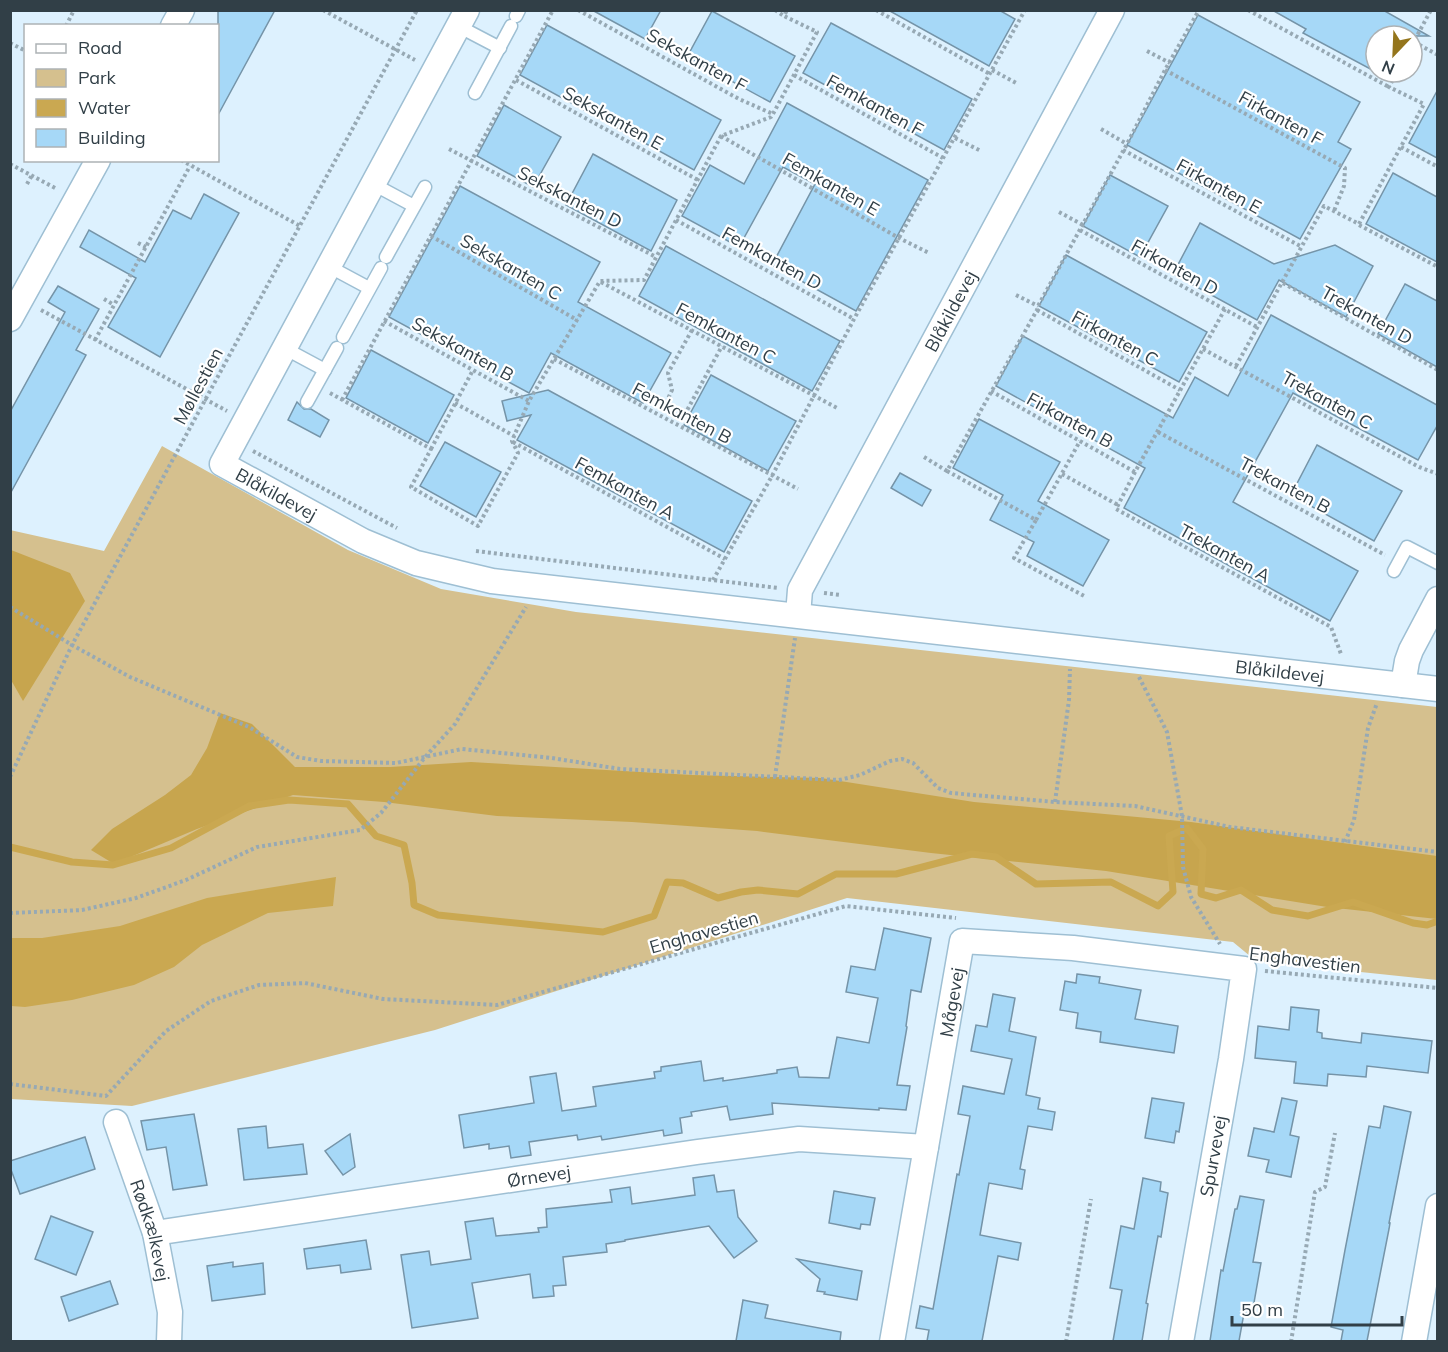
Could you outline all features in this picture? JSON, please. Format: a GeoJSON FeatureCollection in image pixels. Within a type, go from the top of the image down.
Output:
{"type":"FeatureCollection","features":[{"type":"Feature","properties":{"kind":"street"},"geometry":{"type":"LineString","coordinates":[[174,24],[182,10]]}},
{"type":"Feature","properties":{"kind":"street","name":"Blåkildevej"},"geometry":{"type":"LineString","coordinates":[[798,615],[800,590],[1112,10]]}},
{"type":"Feature","properties":{"kind":"street","name":"Blåkildevej"},"geometry":{"type":"LineString","coordinates":[[463,18],[222,464],[363,541],[416,563],[492,581],[1437,689]]}},
{"type":"Feature","properties":{"kind":"street"},"geometry":{"type":"LineString","coordinates":[[16,310],[97,162]]}},
{"type":"Feature","properties":{"kind":"street"},"geometry":{"type":"LineString","coordinates":[[1393,684],[1407,661],[1437,599]]}},
{"type":"Feature","properties":{"kind":"street","name":"Mågevej"},"geometry":{"type":"LineString","coordinates":[[892,1341],[962,941],[1073,948],[1244,969]]}},
{"type":"Feature","properties":{"kind":"street","name":"Spurvevej"},"geometry":{"type":"LineString","coordinates":[[1181,1341],[1231,1059],[1244,969]]}},
{"type":"Feature","properties":{"kind":"street","name":"Rødkælkevej"},"geometry":{"type":"LineString","coordinates":[[116,1122],[155,1233],[170,1312],[169,1341]]}},
{"type":"Feature","properties":{"kind":"street","name":"Ørnevej"},"geometry":{"type":"LineString","coordinates":[[155,1233],[697,1152],[799,1139],[926,1147]]}},
{"type":"Feature","properties":{"kind":"street"},"geometry":{"type":"LineString","coordinates":[[1414,1341],[1434,1244],[1437,1206]]}},
{"type":"Feature","properties":{"kind":"lane"},"geometry":{"type":"LineString","coordinates":[[463,18],[500,48]]}},
{"type":"Feature","properties":{"kind":"lane"},"geometry":{"type":"LineString","coordinates":[[475,93],[515,18]]}},
{"type":"Feature","properties":{"kind":"lane"},"geometry":{"type":"LineString","coordinates":[[373,184],[414,206]]}},
{"type":"Feature","properties":{"kind":"lane"},"geometry":{"type":"LineString","coordinates":[[307,402],[424,187]]}},
{"type":"Feature","properties":{"kind":"lane"},"geometry":{"type":"LineString","coordinates":[[328,266],[369,288]]}},
{"type":"Feature","properties":{"kind":"lane"},"geometry":{"type":"LineString","coordinates":[[284,348],[325,370]]}},
{"type":"Feature","properties":{"kind":"lane"},"geometry":{"type":"LineString","coordinates":[[1397,567],[1407,547],[1437,563]]}},
{"type":"Feature","properties":{"kind":"path"},"geometry":{"type":"LineString","coordinates":[[67,24],[74,10]]}},
{"type":"Feature","properties":{"kind":"path"},"geometry":{"type":"LineString","coordinates":[[323,10],[434,70]]}},
{"type":"Feature","properties":{"kind":"path","name":"Møllestien"},"geometry":{"type":"LineString","coordinates":[[10,777],[72,645],[417,10]]}},
{"type":"Feature","properties":{"kind":"path"},"geometry":{"type":"LineString","coordinates":[[342,400],[553,10]]}},
{"type":"Feature","properties":{"kind":"path","name":"Sekskanten F"},"geometry":{"type":"LineString","coordinates":[[578,10],[739,99],[773,114]]}},
{"type":"Feature","properties":{"kind":"path"},"geometry":{"type":"LineString","coordinates":[[473,370],[411,487],[478,526],[518,453],[512,441],[529,401],[600,281],[644,280],[721,136],[771,117],[773,114],[817,32],[775,10]]}},
{"type":"Feature","properties":{"kind":"path"},"geometry":{"type":"LineString","coordinates":[[784,16],[787,10]]}},
{"type":"Feature","properties":{"kind":"path"},"geometry":{"type":"LineString","coordinates":[[876,10],[991,72],[1018,84]]}},
{"type":"Feature","properties":{"kind":"path"},"geometry":{"type":"LineString","coordinates":[[713,580],[772,476],[854,320],[1025,10]]}},
{"type":"Feature","properties":{"kind":"path"},"geometry":{"type":"LineString","coordinates":[[947,471],[1083,225],[1165,70],[1200,10]]}},
{"type":"Feature","properties":{"kind":"path"},"geometry":{"type":"LineString","coordinates":[[1248,10],[1424,105],[1359,224]]}},
{"type":"Feature","properties":{"kind":"path"},"geometry":{"type":"LineString","coordinates":[[1424,24],[1431,10]]}},
{"type":"Feature","properties":{"kind":"path"},"geometry":{"type":"LineString","coordinates":[[10,43],[24,50]]}},
{"type":"Feature","properties":{"kind":"path"},"geometry":{"type":"LineString","coordinates":[[1147,51],[1170,63]]}},
{"type":"Feature","properties":{"kind":"path","name":"Firkanten F"},"geometry":{"type":"LineString","coordinates":[[1165,70],[1345,168],[1344,186],[1334,211]]}},
{"type":"Feature","properties":{"kind":"path","name":"Femkanten F"},"geometry":{"type":"LineString","coordinates":[[795,75],[943,158]]}},
{"type":"Feature","properties":{"kind":"path","name":"Sekskanten E"},"geometry":{"type":"LineString","coordinates":[[516,80],[698,180]]}},
{"type":"Feature","properties":{"kind":"path"},"geometry":{"type":"LineString","coordinates":[[1101,129],[1127,144]]}},
{"type":"Feature","properties":{"kind":"path","name":"Femkanten E"},"geometry":{"type":"LineString","coordinates":[[721,136],[928,253]]}},
{"type":"Feature","properties":{"kind":"path"},"geometry":{"type":"LineString","coordinates":[[955,138],[981,151]]}},
{"type":"Feature","properties":{"kind":"path"},"geometry":{"type":"LineString","coordinates":[[1401,147],[1437,167]]}},
{"type":"Feature","properties":{"kind":"path","name":"Sekskanten D"},"geometry":{"type":"LineString","coordinates":[[449,148],[656,257]]}},
{"type":"Feature","properties":{"kind":"path","name":"Firkanten E"},"geometry":{"type":"LineString","coordinates":[[1123,150],[1302,247]]}},
{"type":"Feature","properties":{"kind":"path"},"geometry":{"type":"LineString","coordinates":[[184,162],[300,226]]}},
{"type":"Feature","properties":{"kind":"path"},"geometry":{"type":"LineString","coordinates":[[10,164],[77,200]]}},
{"type":"Feature","properties":{"kind":"path"},"geometry":{"type":"LineString","coordinates":[[95,340],[190,166]]}},
{"type":"Feature","properties":{"kind":"path"},"geometry":{"type":"LineString","coordinates":[[27,184],[32,175]]}},
{"type":"Feature","properties":{"kind":"path"},"geometry":{"type":"LineString","coordinates":[[1236,366],[1324,206],[1437,267]]}},
{"type":"Feature","properties":{"kind":"path"},"geometry":{"type":"LineString","coordinates":[[1059,212],[1083,225]]}},
{"type":"Feature","properties":{"kind":"path","name":"Femkanten D"},"geometry":{"type":"LineString","coordinates":[[676,220],[854,320]]}},
{"type":"Feature","properties":{"kind":"path","name":"Firkanten D"},"geometry":{"type":"LineString","coordinates":[[1080,230],[1257,327]]}},
{"type":"Feature","properties":{"kind":"path","name":"Sekskanten C"},"geometry":{"type":"LineString","coordinates":[[430,236],[577,320]]}},
{"type":"Feature","properties":{"kind":"path"},"geometry":{"type":"LineString","coordinates":[[138,243],[146,247]]}},
{"type":"Feature","properties":{"kind":"path","name":"Femkanten C"},"geometry":{"type":"LineString","coordinates":[[600,281],[839,408]]}},
{"type":"Feature","properties":{"kind":"path","name":"Trekanten D"},"geometry":{"type":"LineString","coordinates":[[1283,283],[1437,370]]}},
{"type":"Feature","properties":{"kind":"path","name":"Firkanten C"},"geometry":{"type":"LineString","coordinates":[[1017,296],[1180,390]]}},
{"type":"Feature","properties":{"kind":"path"},"geometry":{"type":"LineString","coordinates":[[104,299],[114,305]]}},
{"type":"Feature","properties":{"kind":"path"},"geometry":{"type":"LineString","coordinates":[[1118,505],[1225,309]]}},
{"type":"Feature","properties":{"kind":"path"},"geometry":{"type":"LineString","coordinates":[[16,310],[95,340],[206,399]]}},
{"type":"Feature","properties":{"kind":"path","name":"Sekskanten B"},"geometry":{"type":"LineString","coordinates":[[384,321],[529,401]]}},
{"type":"Feature","properties":{"kind":"path"},"geometry":{"type":"LineString","coordinates":[[692,330],[668,373],[672,390],[666,403],[685,414],[722,346]]}},
{"type":"Feature","properties":{"kind":"path","name":"Trekanten C"},"geometry":{"type":"LineString","coordinates":[[1203,349],[1419,467],[1437,474]]}},
{"type":"Feature","properties":{"kind":"path","name":"Femkanten B"},"geometry":{"type":"LineString","coordinates":[[554,359],[798,489]]}},
{"type":"Feature","properties":{"kind":"path"},"geometry":{"type":"LineString","coordinates":[[317,385],[431,449]]}},
{"type":"Feature","properties":{"kind":"path","name":"Firkanten B"},"geometry":{"type":"LineString","coordinates":[[991,391],[1135,472]]}},
{"type":"Feature","properties":{"kind":"path"},"geometry":{"type":"LineString","coordinates":[[455,403],[514,436]]}},
{"type":"Feature","properties":{"kind":"path","name":"Trekanten B"},"geometry":{"type":"LineString","coordinates":[[1158,432],[1397,567]]}},
{"type":"Feature","properties":{"kind":"path","name":"Femkanten A"},"geometry":{"type":"LineString","coordinates":[[512,441],[725,559]]}},
{"type":"Feature","properties":{"kind":"path"},"geometry":{"type":"LineString","coordinates":[[1080,441],[1014,558],[1086,597]]}},
{"type":"Feature","properties":{"kind":"path"},"geometry":{"type":"LineString","coordinates":[[924,457],[1035,520]]}},
{"type":"Feature","properties":{"kind":"path","name":"Trekanten A"},"geometry":{"type":"LineString","coordinates":[[1062,474],[1118,505],[1116,509],[1331,627],[1341,654]]}},
{"type":"Feature","properties":{"kind":"path"},"geometry":{"type":"LineString","coordinates":[[10,913],[82,910],[136,898],[186,880],[257,847],[360,830],[381,813],[426,756],[455,724],[539,586]]}},
{"type":"Feature","properties":{"kind":"path"},"geometry":{"type":"LineString","coordinates":[[10,607],[130,677],[249,727],[297,757],[321,761],[396,763],[462,749],[552,758],[620,769],[838,780],[860,775],[890,761],[902,759],[913,763],[938,788],[951,793],[1135,806],[1230,827],[1437,852]]}},
{"type":"Feature","properties":{"kind":"path"},"geometry":{"type":"LineString","coordinates":[[774,777],[798,615]]}},
{"type":"Feature","properties":{"kind":"path"},"geometry":{"type":"LineString","coordinates":[[1055,802],[1069,700],[1070,647]]}},
{"type":"Feature","properties":{"kind":"path"},"geometry":{"type":"LineString","coordinates":[[1127,653],[1167,732],[1182,816],[1183,867],[1191,897],[1221,947],[1210,946]]}},
{"type":"Feature","properties":{"kind":"path"},"geometry":{"type":"LineString","coordinates":[[1345,842],[1354,820],[1368,728],[1393,684]]}},
{"type":"Feature","properties":{"kind":"path","name":"Enghavestien"},"geometry":{"type":"LineString","coordinates":[[10,1084],[106,1096],[166,1031],[211,1000],[259,985],[305,983],[383,999],[497,1005],[846,906],[967,919]]}},
{"type":"Feature","properties":{"kind":"path","name":"Enghavestien"},"geometry":{"type":"LineString","coordinates":[[1244,969],[1437,988]]}},
{"type":"Feature","properties":{"kind":"path"},"geometry":{"type":"LineString","coordinates":[[1291,1341],[1315,1192],[1325,1187],[1335,1133]]}},
{"type":"Feature","properties":{"kind":"path"},"geometry":{"type":"LineString","coordinates":[[1066,1341],[1091,1199]]}},
{"type":"Feature","properties":{"kind":"green space"},"geometry":{"type":"Polygon","coordinates":[[[162,446],[348,550],[441,589],[576,612],[1437,707],[1437,980],[1256,961],[1233,942],[847,898],[435,1030],[132,1106],[11,1099],[10,530],[104,551],[162,446]]]}},
{"type":"Feature","properties":{"kind":"shaded area"},"geometry":{"type":"Polygon","coordinates":[[[11,550],[70,573],[85,601],[23,701],[11,680],[11,550]]]}},
{"type":"Feature","properties":{"kind":"shaded area"},"geometry":{"type":"Polygon","coordinates":[[[220,713],[252,724],[295,767],[390,767],[471,762],[692,775],[821,778],[974,802],[1191,822],[1437,856],[1437,919],[1327,907],[1106,871],[931,853],[757,831],[497,816],[384,802],[293,795],[197,829],[114,864],[91,850],[112,829],[165,795],[191,775],[207,748],[220,713]]]}},
{"type":"Feature","properties":{"kind":"water"},"geometry":{"type":"Polygon","coordinates":[[[336,877],[333,906],[268,913],[202,945],[174,967],[134,985],[72,1000],[25,1007],[11,1006],[11,938],[42,938],[120,926],[207,898],[336,877]]]}},
{"type":"Feature","properties":{"kind":"building"},"geometry":{"type":"Polygon","coordinates":[[[218,10],[275,10],[219,113],[219,24],[218,10]]]}},
{"type":"Feature","properties":{"kind":"building"},"geometry":{"type":"Polygon","coordinates":[[[592,10],[661,10],[645,39],[592,10]]]}},
{"type":"Feature","properties":{"kind":"building"},"geometry":{"type":"Polygon","coordinates":[[[888,10],[999,10],[1015,19],[989,66],[888,10]]]}},
{"type":"Feature","properties":{"kind":"building"},"geometry":{"type":"Polygon","coordinates":[[[1272,10],[1383,10],[1408,24],[1364,24],[1364,66],[1303,33],[1306,29],[1272,10]]]}},
{"type":"Feature","properties":{"kind":"building"},"geometry":{"type":"Polygon","coordinates":[[[712,11],[795,56],[770,102],[687,57],[712,11]]]}},
{"type":"Feature","properties":{"kind":"building"},"geometry":{"type":"Polygon","coordinates":[[[1198,15],[1360,102],[1338,142],[1351,149],[1300,239],[1127,145],[1198,15]]]}},
{"type":"Feature","properties":{"kind":"building"},"geometry":{"type":"Polygon","coordinates":[[[831,23],[972,99],[944,150],[803,73],[831,23]]]}},
{"type":"Feature","properties":{"kind":"building"},"geometry":{"type":"Polygon","coordinates":[[[547,25],[721,120],[694,170],[520,75],[547,25]]]}},
{"type":"Feature","properties":{"kind":"building"},"geometry":{"type":"Polygon","coordinates":[[[1437,91],[1437,158],[1409,143],[1437,91]]]}},
{"type":"Feature","properties":{"kind":"building"},"geometry":{"type":"Polygon","coordinates":[[[787,103],[928,180],[856,311],[772,265],[815,184],[783,167],[739,247],[682,216],[710,165],[744,184],[787,103]]]}},
{"type":"Feature","properties":{"kind":"building"},"geometry":{"type":"Polygon","coordinates":[[[504,105],[561,137],[533,187],[477,156],[504,105]]]}},
{"type":"Feature","properties":{"kind":"building"},"geometry":{"type":"Polygon","coordinates":[[[593,154],[677,200],[651,251],[566,205],[593,154]]]}},
{"type":"Feature","properties":{"kind":"building"},"geometry":{"type":"Polygon","coordinates":[[[1393,173],[1437,197],[1437,262],[1366,224],[1393,173]]]}},
{"type":"Feature","properties":{"kind":"building"},"geometry":{"type":"Polygon","coordinates":[[[1110,175],[1168,206],[1140,257],[1083,226],[1110,175]]]}},
{"type":"Feature","properties":{"kind":"building"},"geometry":{"type":"Polygon","coordinates":[[[460,186],[600,262],[578,302],[671,353],[643,403],[551,353],[529,393],[389,317],[460,186]]]}},
{"type":"Feature","properties":{"kind":"building"},"geometry":{"type":"Polygon","coordinates":[[[204,194],[239,213],[160,357],[108,327],[136,278],[80,247],[89,230],[145,262],[173,210],[191,219],[204,194]]]}},
{"type":"Feature","properties":{"kind":"building"},"geometry":{"type":"Polygon","coordinates":[[[1200,223],[1274,264],[1335,245],[1373,266],[1346,317],[1279,280],[1257,320],[1173,274],[1200,223]]]}},
{"type":"Feature","properties":{"kind":"building"},"geometry":{"type":"Polygon","coordinates":[[[666,246],[840,341],[812,391],[639,296],[666,246]]]}},
{"type":"Feature","properties":{"kind":"building"},"geometry":{"type":"Polygon","coordinates":[[[1066,255],[1207,332],[1179,382],[1039,306],[1066,255]]]}},
{"type":"Feature","properties":{"kind":"building"},"geometry":{"type":"Polygon","coordinates":[[[1405,284],[1437,301],[1437,367],[1378,334],[1405,284]]]}},
{"type":"Feature","properties":{"kind":"building"},"geometry":{"type":"Polygon","coordinates":[[[58,286],[99,309],[76,350],[86,355],[10,494],[10,412],[65,312],[48,302],[58,286]]]}},
{"type":"Feature","properties":{"kind":"building"},"geometry":{"type":"Polygon","coordinates":[[[1271,315],[1437,405],[1437,426],[1418,460],[1293,393],[1233,502],[1358,571],[1330,621],[1124,508],[1145,468],[996,386],[1023,336],[1173,418],[1195,377],[1228,396],[1271,315]]]}},
{"type":"Feature","properties":{"kind":"building"},"geometry":{"type":"Polygon","coordinates":[[[371,350],[454,395],[428,443],[346,398],[371,350]]]}},
{"type":"Feature","properties":{"kind":"building"},"geometry":{"type":"Polygon","coordinates":[[[711,375],[796,421],[768,471],[684,425],[711,375]]]}},
{"type":"Feature","properties":{"kind":"building"},"geometry":{"type":"Polygon","coordinates":[[[548,390],[752,501],[724,552],[517,440],[531,415],[507,421],[502,401],[548,390]]]}},
{"type":"Feature","properties":{"kind":"building"},"geometry":{"type":"Polygon","coordinates":[[[297,402],[304,409],[311,409],[329,420],[320,437],[288,420],[297,402]]]}},
{"type":"Feature","properties":{"kind":"building"},"geometry":{"type":"Polygon","coordinates":[[[979,419],[1060,462],[1038,501],[1109,540],[1083,586],[1027,556],[1034,542],[990,520],[1003,495],[953,468],[979,419]]]}},
{"type":"Feature","properties":{"kind":"building"},"geometry":{"type":"Polygon","coordinates":[[[445,442],[501,472],[476,517],[420,486],[445,442]]]}},
{"type":"Feature","properties":{"kind":"building"},"geometry":{"type":"Polygon","coordinates":[[[1317,445],[1402,491],[1374,541],[1291,495],[1317,445]]]}},
{"type":"Feature","properties":{"kind":"building"},"geometry":{"type":"Polygon","coordinates":[[[900,473],[931,490],[922,506],[891,488],[900,473]]]}},
{"type":"Feature","properties":{"kind":"building"},"geometry":{"type":"Polygon","coordinates":[[[884,928],[931,938],[921,992],[911,990],[897,1085],[910,1086],[906,1110],[772,1103],[773,1114],[730,1120],[727,1106],[691,1112],[692,1116],[680,1118],[682,1133],[664,1136],[663,1130],[602,1140],[601,1136],[578,1140],[577,1135],[529,1142],[531,1155],[511,1158],[509,1146],[489,1149],[489,1144],[464,1148],[459,1115],[534,1103],[530,1077],[556,1073],[562,1111],[596,1106],[593,1087],[655,1078],[654,1072],[661,1071],[661,1067],[701,1061],[704,1081],[723,1078],[723,1081],[777,1073],[777,1070],[797,1067],[799,1077],[829,1078],[837,1037],[869,1043],[878,998],[846,992],[851,966],[875,970],[884,928]]]}},
{"type":"Feature","properties":{"kind":"building"},"geometry":{"type":"Polygon","coordinates":[[[1077,974],[1100,977],[1099,983],[1141,990],[1135,1019],[1178,1026],[1174,1053],[1100,1042],[1101,1032],[1076,1028],[1078,1013],[1060,1010],[1065,981],[1076,983],[1077,974]]]}},
{"type":"Feature","properties":{"kind":"building"},"geometry":{"type":"Polygon","coordinates":[[[993,994],[1015,998],[1009,1031],[1036,1037],[1026,1095],[1040,1098],[1038,1109],[1055,1112],[1052,1130],[1028,1126],[1020,1169],[1025,1170],[1022,1189],[989,1183],[980,1235],[1021,1243],[1018,1260],[998,1256],[982,1341],[927,1341],[929,1330],[916,1328],[920,1306],[933,1309],[957,1174],[959,1175],[970,1116],[958,1114],[963,1086],[1004,1094],[1012,1059],[971,1051],[976,1025],[987,1027],[993,994]]]}},
{"type":"Feature","properties":{"kind":"building"},"geometry":{"type":"Polygon","coordinates":[[[1291,1007],[1319,1010],[1317,1032],[1322,1033],[1322,1038],[1361,1043],[1362,1033],[1432,1041],[1428,1073],[1367,1066],[1366,1077],[1328,1074],[1327,1086],[1294,1083],[1296,1062],[1255,1058],[1258,1026],[1289,1030],[1291,1007]]]}},
{"type":"Feature","properties":{"kind":"building"},"geometry":{"type":"Polygon","coordinates":[[[1152,1098],[1184,1103],[1179,1132],[1176,1131],[1174,1143],[1145,1138],[1152,1098]]]}},
{"type":"Feature","properties":{"kind":"building"},"geometry":{"type":"Polygon","coordinates":[[[1282,1098],[1297,1101],[1290,1135],[1299,1137],[1291,1177],[1266,1172],[1269,1160],[1248,1156],[1254,1128],[1274,1132],[1282,1098]]]}},
{"type":"Feature","properties":{"kind":"building"},"geometry":{"type":"Polygon","coordinates":[[[1384,1106],[1411,1112],[1367,1341],[1341,1341],[1343,1330],[1331,1327],[1345,1250],[1369,1126],[1380,1128],[1384,1106]]]}},
{"type":"Feature","properties":{"kind":"building"},"geometry":{"type":"Polygon","coordinates":[[[194,1114],[207,1185],[173,1190],[166,1147],[147,1150],[141,1121],[194,1114]]]}},
{"type":"Feature","properties":{"kind":"building"},"geometry":{"type":"Polygon","coordinates":[[[266,1126],[268,1148],[303,1144],[307,1174],[244,1180],[238,1129],[266,1126]]]}},
{"type":"Feature","properties":{"kind":"building"},"geometry":{"type":"Polygon","coordinates":[[[350,1134],[355,1167],[343,1175],[325,1151],[350,1134]]]}},
{"type":"Feature","properties":{"kind":"building"},"geometry":{"type":"Polygon","coordinates":[[[85,1137],[95,1169],[20,1194],[10,1161],[85,1137]]]}},
{"type":"Feature","properties":{"kind":"building"},"geometry":{"type":"Polygon","coordinates":[[[714,1175],[717,1192],[734,1190],[738,1217],[757,1241],[734,1258],[709,1226],[606,1244],[607,1252],[563,1257],[566,1285],[553,1286],[554,1296],[533,1298],[530,1274],[472,1283],[478,1318],[412,1328],[401,1255],[429,1251],[431,1265],[471,1259],[465,1222],[493,1218],[496,1236],[539,1232],[538,1228],[547,1227],[546,1209],[612,1202],[610,1190],[630,1187],[632,1204],[695,1195],[693,1178],[714,1175]]]}},
{"type":"Feature","properties":{"kind":"building"},"geometry":{"type":"Polygon","coordinates":[[[1143,1178],[1161,1182],[1160,1191],[1168,1193],[1146,1303],[1148,1304],[1142,1341],[1113,1341],[1122,1290],[1110,1288],[1121,1226],[1134,1229],[1143,1178]]]}},
{"type":"Feature","properties":{"kind":"building"},"geometry":{"type":"Polygon","coordinates":[[[834,1191],[875,1198],[870,1225],[861,1224],[860,1229],[829,1223],[834,1191]]]}},
{"type":"Feature","properties":{"kind":"building"},"geometry":{"type":"Polygon","coordinates":[[[1240,1196],[1264,1200],[1253,1262],[1261,1263],[1252,1314],[1244,1313],[1239,1341],[1210,1341],[1221,1270],[1223,1271],[1235,1209],[1237,1209],[1240,1196]]]}},
{"type":"Feature","properties":{"kind":"building"},"geometry":{"type":"Polygon","coordinates":[[[51,1216],[93,1232],[76,1275],[35,1259],[51,1216]]]}},
{"type":"Feature","properties":{"kind":"building"},"geometry":{"type":"Polygon","coordinates":[[[366,1240],[371,1269],[341,1273],[340,1265],[307,1269],[304,1249],[366,1240]]]}},
{"type":"Feature","properties":{"kind":"building"},"geometry":{"type":"Polygon","coordinates":[[[797,1259],[862,1271],[857,1300],[817,1291],[820,1279],[797,1259]]]}},
{"type":"Feature","properties":{"kind":"building"},"geometry":{"type":"Polygon","coordinates":[[[233,1262],[233,1267],[263,1263],[265,1294],[212,1301],[207,1266],[233,1262]]]}},
{"type":"Feature","properties":{"kind":"building"},"geometry":{"type":"Polygon","coordinates":[[[110,1281],[118,1304],[69,1321],[61,1297],[110,1281]]]}},
{"type":"Feature","properties":{"kind":"building"},"geometry":{"type":"Polygon","coordinates":[[[743,1300],[768,1305],[765,1318],[841,1332],[840,1341],[736,1341],[743,1300]]]}},
{"type":"Feature","properties":{"kind":"waterway"},"geometry":{"type":"LineString","coordinates":[[10,847],[72,862],[113,865],[171,848],[249,806],[289,800],[348,804],[376,836],[404,845],[414,905],[438,915],[603,932],[654,916],[667,882],[683,883],[718,898],[758,890],[798,894],[836,874],[896,874],[972,854],[996,857],[1036,884],[1111,882],[1158,906],[1173,892],[1169,836],[1187,828],[1203,849],[1201,894],[1216,898],[1241,890],[1272,910],[1308,916],[1353,902],[1413,923],[1427,925],[1438,921]]}}]}
